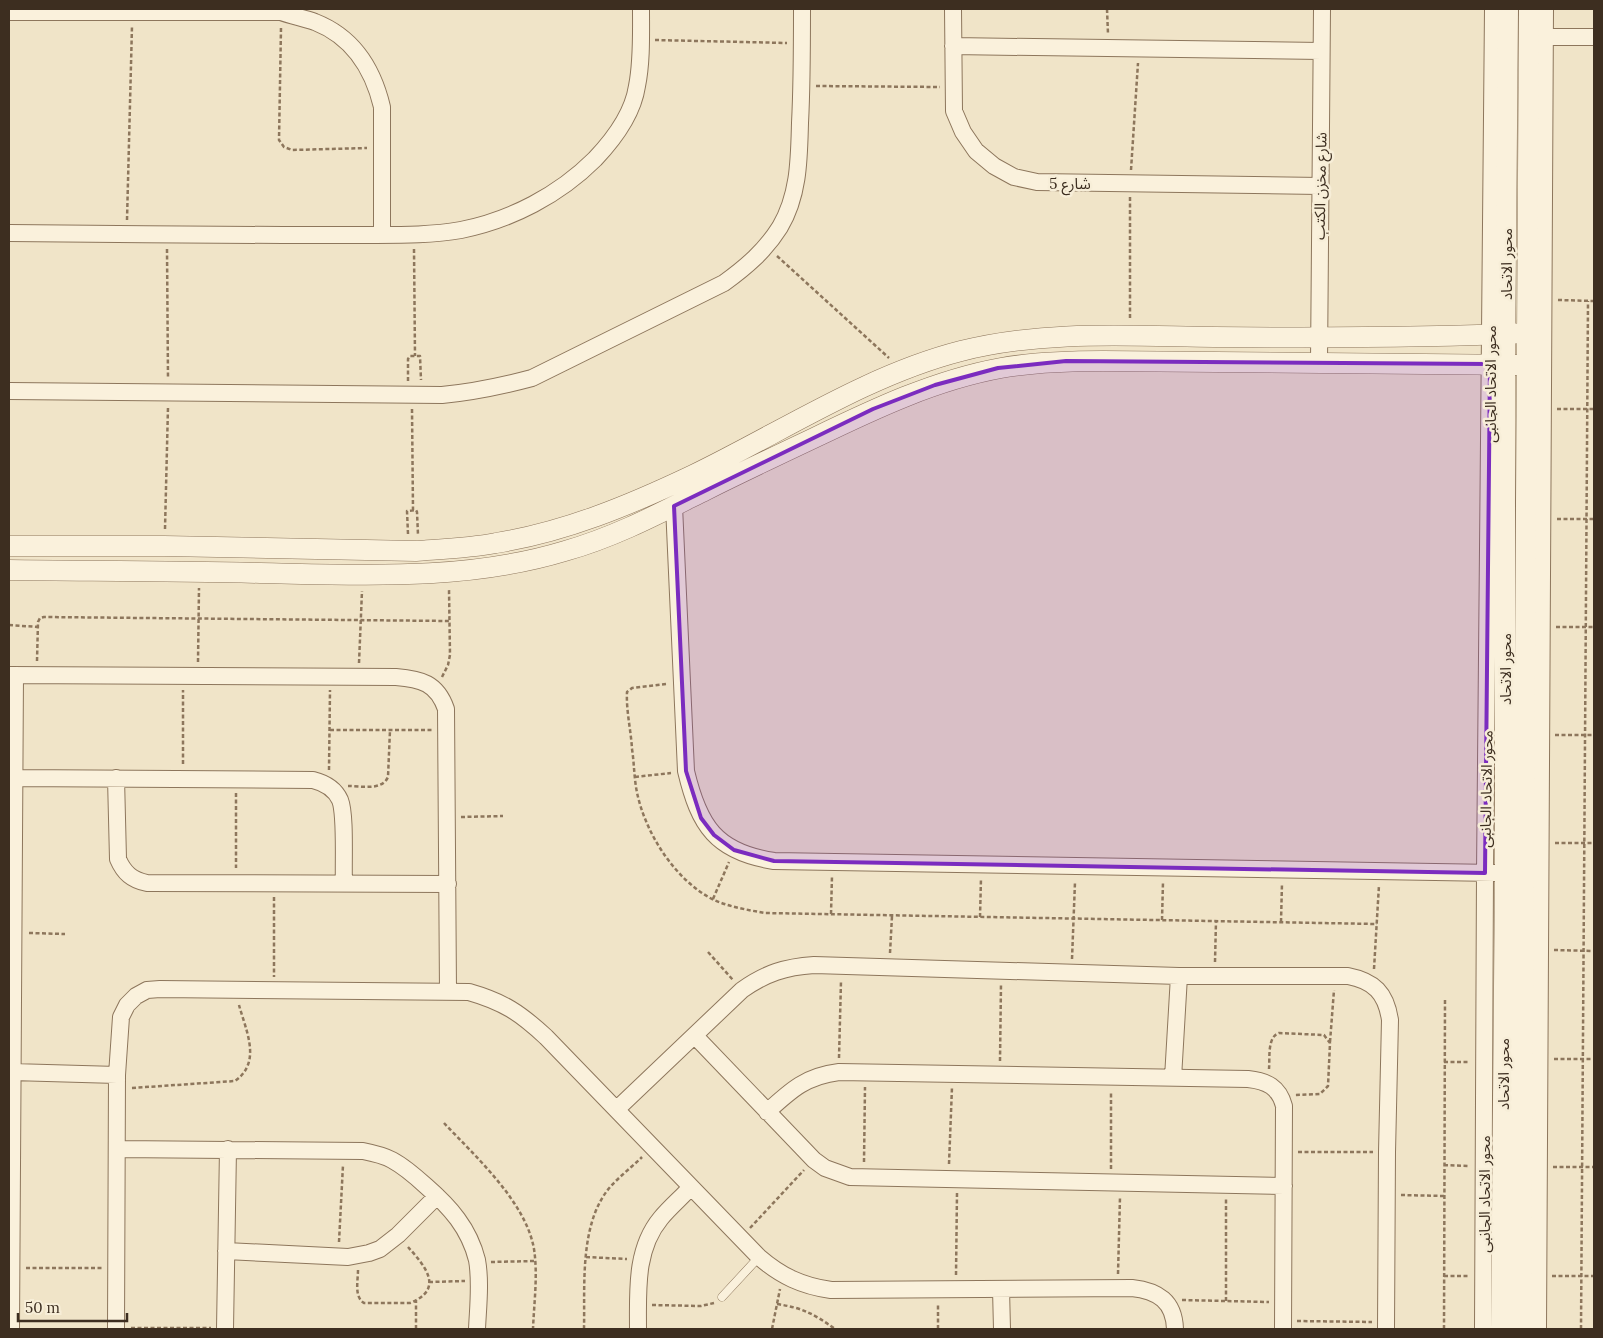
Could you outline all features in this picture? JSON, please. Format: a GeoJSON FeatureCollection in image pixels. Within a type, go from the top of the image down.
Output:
{"type":"FeatureCollection","features":[{"type":"Feature","properties":{"kind":"street"},"geometry":{"type":"LineString","coordinates":[[9,232],[414,235],[460,230],[490,222],[540,201],[563,187],[603,151],[619,130],[637,87],[641,40],[641,9]]}},
{"type":"Feature","properties":{"kind":"street"},"geometry":{"type":"LineString","coordinates":[[9,391],[414,395],[473,392],[532,378],[724,283],[749,264],[767,246],[781,226],[798,178],[802,86],[802,9]]}},
{"type":"Feature","properties":{"kind":"street","name":"شارع 5"},"geometry":{"type":"LineString","coordinates":[[953,9],[954,111],[963,132],[976,151],[994,166],[1014,177],[1037,182],[1320,186]]}},
{"type":"Feature","properties":{"kind":"street","name":"شارع مخزن الكتب"},"geometry":{"type":"LineString","coordinates":[[1319,362],[1322,9]]}},
{"type":"Feature","properties":{"kind":"street","name":"محور الاتحاد الجانبى"},"geometry":{"type":"LineString","coordinates":[[1493,9],[1498,334]]}},
{"type":"Feature","properties":{"kind":"street","name":"محور الاتحاد"},"geometry":{"type":"LineString","coordinates":[[1502,1329],[1495,874],[1498,334],[1508,9]]}},
{"type":"Feature","properties":{"kind":"street","name":"محور الاتحاد"},"geometry":{"type":"LineString","coordinates":[[1521,1329],[1527,333],[1537,37],[1529,9]]}},
{"type":"Feature","properties":{"kind":"street"},"geometry":{"type":"LineString","coordinates":[[1538,1329],[1544,300],[1537,37],[1546,9]]}},
{"type":"Feature","properties":{"kind":"street"},"geometry":{"type":"LineString","coordinates":[[9,12],[281,12],[315,22],[332,31],[347,42],[360,56],[371,72],[380,98],[382,107],[382,235]]}},
{"type":"Feature","properties":{"kind":"street"},"geometry":{"type":"LineString","coordinates":[[1507,37],[1594,37]]}},
{"type":"Feature","properties":{"kind":"street"},"geometry":{"type":"LineString","coordinates":[[953,46],[1321,51]]}},
{"type":"Feature","properties":{"kind":"street"},"geometry":{"type":"LineString","coordinates":[[9,546],[164,546],[414,550],[456,548],[496,543],[544,533],[598,516],[694,474],[815,412],[903,371],[950,354],[992,344],[1062,336],[1318,338],[1527,333]]}},
{"type":"Feature","properties":{"kind":"street"},"geometry":{"type":"LineString","coordinates":[[9,570],[200,571],[363,575],[449,573],[508,566],[567,551],[622,531],[881,406],[934,385],[998,368],[1032,363],[1066,361],[1319,362],[1527,365]]}},
{"type":"Feature","properties":{"kind":"street"},"geometry":{"type":"LineString","coordinates":[[674,506],[686,771],[692,798],[701,818],[714,836],[734,850],[752,858],[774,861],[832,863],[1495,874]]}},
{"type":"Feature","properties":{"kind":"street"},"geometry":{"type":"LineString","coordinates":[[11,1329],[12,675],[410,678],[432,688],[439,694],[446,710],[448,992]]}},
{"type":"Feature","properties":{"kind":"street"},"geometry":{"type":"LineString","coordinates":[[13,778],[313,780],[329,786],[340,799],[342,808],[344,883]]}},
{"type":"Feature","properties":{"kind":"street"},"geometry":{"type":"LineString","coordinates":[[116,778],[117,853],[122,868],[137,881],[147,883],[448,884]]}},
{"type":"Feature","properties":{"kind":"street","name":"محور الاتحاد الجانبى"},"geometry":{"type":"LineString","coordinates":[[1483,1329],[1485,1061],[1495,874]]}},
{"type":"Feature","properties":{"kind":"street"},"geometry":{"type":"LineString","coordinates":[[617,1109],[742,990],[758,979],[793,967],[889,967],[1179,976],[1348,976],[1361,979],[1373,986],[1382,995],[1388,1007],[1390,1020],[1386,1195],[1386,1326]]}},
{"type":"Feature","properties":{"kind":"street"},"geometry":{"type":"LineString","coordinates":[[1173,1078],[1179,976]]}},
{"type":"Feature","properties":{"kind":"street"},"geometry":{"type":"LineString","coordinates":[[116,1328],[118,1082],[121,1017],[127,1005],[136,996],[147,990],[160,989],[469,992],[491,998],[511,1008],[546,1037],[617,1109],[690,1188],[759,1257],[783,1276],[814,1288],[831,1290],[1144,1290],[1155,1293],[1164,1300],[1174,1316],[1175,1329]]}},
{"type":"Feature","properties":{"kind":"street"},"geometry":{"type":"LineString","coordinates":[[695,1036],[814,1160],[837,1174],[864,1178],[1284,1186]]}},
{"type":"Feature","properties":{"kind":"street"},"geometry":{"type":"LineString","coordinates":[[12,1072],[118,1082]]}},
{"type":"Feature","properties":{"kind":"street"},"geometry":{"type":"LineString","coordinates":[[767,1112],[796,1086],[824,1074],[839,1072],[1248,1079],[1268,1083],[1276,1088],[1282,1096],[1284,1106],[1283,1325]]}},
{"type":"Feature","properties":{"kind":"street"},"geometry":{"type":"LineString","coordinates":[[118,1149],[363,1151],[391,1159],[404,1167],[453,1211],[468,1235],[477,1262],[477,1329]]}},
{"type":"Feature","properties":{"kind":"street"},"geometry":{"type":"LineString","coordinates":[[225,1329],[228,1150]]}},
{"type":"Feature","properties":{"kind":"street"},"geometry":{"type":"LineString","coordinates":[[638,1329],[641,1260],[651,1232],[690,1188]]}},
{"type":"Feature","properties":{"kind":"street"},"geometry":{"type":"LineString","coordinates":[[226,1251],[358,1256],[380,1248],[398,1235],[437,1196]]}},
{"type":"Feature","properties":{"kind":"street"},"geometry":{"type":"LineString","coordinates":[[1001,1289],[1002,1329]]}},
{"type":"Feature","properties":{"kind":"lane"},"geometry":{"type":"LineString","coordinates":[[722,1297],[759,1257]]}},
{"type":"Feature","properties":{"kind":"path"},"geometry":{"type":"LineString","coordinates":[[1108,9],[1108,48]]}},
{"type":"Feature","properties":{"kind":"path"},"geometry":{"type":"LineString","coordinates":[[127,234],[133,12]]}},
{"type":"Feature","properties":{"kind":"path"},"geometry":{"type":"LineString","coordinates":[[281,12],[279,140],[281,144],[292,150],[382,148]]}},
{"type":"Feature","properties":{"kind":"path"},"geometry":{"type":"LineString","coordinates":[[641,40],[802,43]]}},
{"type":"Feature","properties":{"kind":"path"},"geometry":{"type":"LineString","coordinates":[[802,86],[954,87]]}},
{"type":"Feature","properties":{"kind":"path"},"geometry":{"type":"LineString","coordinates":[[414,235],[415,356]]}},
{"type":"Feature","properties":{"kind":"path"},"geometry":{"type":"LineString","coordinates":[[767,246],[903,371]]}},
{"type":"Feature","properties":{"kind":"path"},"geometry":{"type":"LineString","coordinates":[[1544,300],[1594,301]]}},
{"type":"Feature","properties":{"kind":"path"},"geometry":{"type":"LineString","coordinates":[[1581,1329],[1588,301]]}},
{"type":"Feature","properties":{"kind":"path"},"geometry":{"type":"LineString","coordinates":[[414,395],[420,356],[410,356],[408,359],[414,395],[413,510],[417,512],[414,550]]}},
{"type":"Feature","properties":{"kind":"path"},"geometry":{"type":"LineString","coordinates":[[1543,409],[1594,409]]}},
{"type":"Feature","properties":{"kind":"path"},"geometry":{"type":"LineString","coordinates":[[413,510],[407,511],[414,550]]}},
{"type":"Feature","properties":{"kind":"path"},"geometry":{"type":"LineString","coordinates":[[1542,519],[1594,519]]}},
{"type":"Feature","properties":{"kind":"path"},"geometry":{"type":"LineString","coordinates":[[183,779],[190,676],[198,618],[200,571]]}},
{"type":"Feature","properties":{"kind":"path"},"geometry":{"type":"LineString","coordinates":[[432,688],[445,673],[450,656],[449,573]]}},
{"type":"Feature","properties":{"kind":"path"},"geometry":{"type":"LineString","coordinates":[[359,677],[363,575]]}},
{"type":"Feature","properties":{"kind":"path"},"geometry":{"type":"LineString","coordinates":[[37,675],[38,626],[40,618],[44,616],[450,621]]}},
{"type":"Feature","properties":{"kind":"path"},"geometry":{"type":"LineString","coordinates":[[9,625],[38,626]]}},
{"type":"Feature","properties":{"kind":"path"},"geometry":{"type":"LineString","coordinates":[[1542,627],[1594,627]]}},
{"type":"Feature","properties":{"kind":"path"},"geometry":{"type":"LineString","coordinates":[[330,676],[329,786],[380,786],[384,784],[388,777],[390,730]]}},
{"type":"Feature","properties":{"kind":"path"},"geometry":{"type":"LineString","coordinates":[[330,730],[447,730]]}},
{"type":"Feature","properties":{"kind":"path"},"geometry":{"type":"LineString","coordinates":[[1542,735],[1594,735]]}},
{"type":"Feature","properties":{"kind":"path"},"geometry":{"type":"LineString","coordinates":[[635,777],[686,771]]}},
{"type":"Feature","properties":{"kind":"path"},"geometry":{"type":"LineString","coordinates":[[236,779],[236,883]]}},
{"type":"Feature","properties":{"kind":"path"},"geometry":{"type":"LineString","coordinates":[[447,817],[503,816]]}},
{"type":"Feature","properties":{"kind":"path"},"geometry":{"type":"LineString","coordinates":[[1541,843],[1594,843]]}},
{"type":"Feature","properties":{"kind":"path"},"geometry":{"type":"LineString","coordinates":[[713,899],[734,850]]}},
{"type":"Feature","properties":{"kind":"path"},"geometry":{"type":"LineString","coordinates":[[831,914],[832,863]]}},
{"type":"Feature","properties":{"kind":"path"},"geometry":{"type":"LineString","coordinates":[[980,917],[982,865]]}},
{"type":"Feature","properties":{"kind":"path"},"geometry":{"type":"LineString","coordinates":[[1071,973],[1076,867]]}},
{"type":"Feature","properties":{"kind":"path"},"geometry":{"type":"LineString","coordinates":[[1162,920],[1163,868]]}},
{"type":"Feature","properties":{"kind":"path"},"geometry":{"type":"LineString","coordinates":[[1282,922],[1283,870]]}},
{"type":"Feature","properties":{"kind":"path"},"geometry":{"type":"LineString","coordinates":[[1373,986],[1380,872]]}},
{"type":"Feature","properties":{"kind":"path"},"geometry":{"type":"LineString","coordinates":[[274,883],[274,990]]}},
{"type":"Feature","properties":{"kind":"path"},"geometry":{"type":"LineString","coordinates":[[889,967],[892,916]]}},
{"type":"Feature","properties":{"kind":"path"},"geometry":{"type":"LineString","coordinates":[[1214,976],[1216,921]]}},
{"type":"Feature","properties":{"kind":"path"},"geometry":{"type":"LineString","coordinates":[[13,933],[65,934]]}},
{"type":"Feature","properties":{"kind":"path"},"geometry":{"type":"LineString","coordinates":[[1540,950],[1594,951]]}},
{"type":"Feature","properties":{"kind":"path"},"geometry":{"type":"LineString","coordinates":[[708,952],[742,990]]}},
{"type":"Feature","properties":{"kind":"path"},"geometry":{"type":"LineString","coordinates":[[839,1072],[841,966]]}},
{"type":"Feature","properties":{"kind":"path"},"geometry":{"type":"LineString","coordinates":[[1000,1074],[1001,970]]}},
{"type":"Feature","properties":{"kind":"path"},"geometry":{"type":"LineString","coordinates":[[1282,1096],[1320,1094],[1328,1086],[1334,976]]}},
{"type":"Feature","properties":{"kind":"path"},"geometry":{"type":"LineString","coordinates":[[118,1082],[235,1081],[243,1076],[251,1058],[235,990]]}},
{"type":"Feature","properties":{"kind":"path"},"geometry":{"type":"LineString","coordinates":[[1444,1329],[1445,999]]}},
{"type":"Feature","properties":{"kind":"path"},"geometry":{"type":"LineString","coordinates":[[1268,1083],[1271,1039],[1274,1035],[1279,1033],[1324,1035],[1330,1043]]}},
{"type":"Feature","properties":{"kind":"path"},"geometry":{"type":"LineString","coordinates":[[1540,1059],[1594,1059]]}},
{"type":"Feature","properties":{"kind":"path"},"geometry":{"type":"LineString","coordinates":[[1444,1062],[1485,1061]]}},
{"type":"Feature","properties":{"kind":"path"},"geometry":{"type":"LineString","coordinates":[[864,1178],[865,1072]]}},
{"type":"Feature","properties":{"kind":"path"},"geometry":{"type":"LineString","coordinates":[[952,1073],[956,1290]]}},
{"type":"Feature","properties":{"kind":"path"},"geometry":{"type":"LineString","coordinates":[[1111,1077],[1118,1289]]}},
{"type":"Feature","properties":{"kind":"path"},"geometry":{"type":"LineString","coordinates":[[444,1123],[498,1182],[515,1204],[531,1238],[535,1261],[533,1329]]}},
{"type":"Feature","properties":{"kind":"path"},"geometry":{"type":"LineString","coordinates":[[584,1329],[588,1235],[601,1202],[610,1187],[652,1147]]}},
{"type":"Feature","properties":{"kind":"path"},"geometry":{"type":"LineString","coordinates":[[339,1256],[344,1151]]}},
{"type":"Feature","properties":{"kind":"path"},"geometry":{"type":"LineString","coordinates":[[1284,1152],[1387,1152]]}},
{"type":"Feature","properties":{"kind":"path"},"geometry":{"type":"LineString","coordinates":[[740,1238],[814,1160]]}},
{"type":"Feature","properties":{"kind":"path"},"geometry":{"type":"LineString","coordinates":[[1444,1165],[1484,1166]]}},
{"type":"Feature","properties":{"kind":"path"},"geometry":{"type":"LineString","coordinates":[[1539,1167],[1594,1167]]}},
{"type":"Feature","properties":{"kind":"path"},"geometry":{"type":"LineString","coordinates":[[1226,1185],[1226,1301]]}},
{"type":"Feature","properties":{"kind":"path"},"geometry":{"type":"LineString","coordinates":[[1386,1195],[1444,1196]]}},
{"type":"Feature","properties":{"kind":"path"},"geometry":{"type":"LineString","coordinates":[[358,1256],[358,1296],[360,1301],[364,1303],[410,1303],[416,1300],[426,1291],[429,1282],[426,1269],[398,1235]]}},
{"type":"Feature","properties":{"kind":"path"},"geometry":{"type":"LineString","coordinates":[[586,1258],[641,1260]]}},
{"type":"Feature","properties":{"kind":"path"},"geometry":{"type":"LineString","coordinates":[[477,1262],[535,1261]]}},
{"type":"Feature","properties":{"kind":"path"},"geometry":{"type":"LineString","coordinates":[[11,1268],[116,1268]]}},
{"type":"Feature","properties":{"kind":"path"},"geometry":{"type":"LineString","coordinates":[[772,1329],[783,1276]]}},
{"type":"Feature","properties":{"kind":"path"},"geometry":{"type":"LineString","coordinates":[[1444,1276],[1484,1276]]}},
{"type":"Feature","properties":{"kind":"path"},"geometry":{"type":"LineString","coordinates":[[1538,1277],[1594,1276]]}},
{"type":"Feature","properties":{"kind":"path"},"geometry":{"type":"LineString","coordinates":[[429,1282],[478,1281]]}},
{"type":"Feature","properties":{"kind":"path"},"geometry":{"type":"LineString","coordinates":[[938,1329],[939,1289]]}},
{"type":"Feature","properties":{"kind":"path"},"geometry":{"type":"LineString","coordinates":[[638,1305],[702,1306],[711,1304],[722,1297]]}},
{"type":"Feature","properties":{"kind":"path"},"geometry":{"type":"LineString","coordinates":[[416,1300],[416,1329]]}},
{"type":"Feature","properties":{"kind":"path"},"geometry":{"type":"LineString","coordinates":[[1164,1300],[1283,1302]]}},
{"type":"Feature","properties":{"kind":"path"},"geometry":{"type":"LineString","coordinates":[[777,1304],[798,1307],[810,1312],[835,1329]]}},
{"type":"Feature","properties":{"kind":"path"},"geometry":{"type":"LineString","coordinates":[[1283,1325],[1386,1326]]}},
{"type":"Feature","properties":{"kind":"path"},"geometry":{"type":"LineString","coordinates":[[116,1328],[225,1329]]}},
{"type":"Feature","properties":{"kind":"highlighted area"},"geometry":{"type":"Polygon","coordinates":[[[1066,361],[1490,364],[1485,873],[774,861],[734,850],[714,835],[701,818],[686,771],[674,506],[873,409],[935,385],[998,368],[1066,361]]]}}]}
